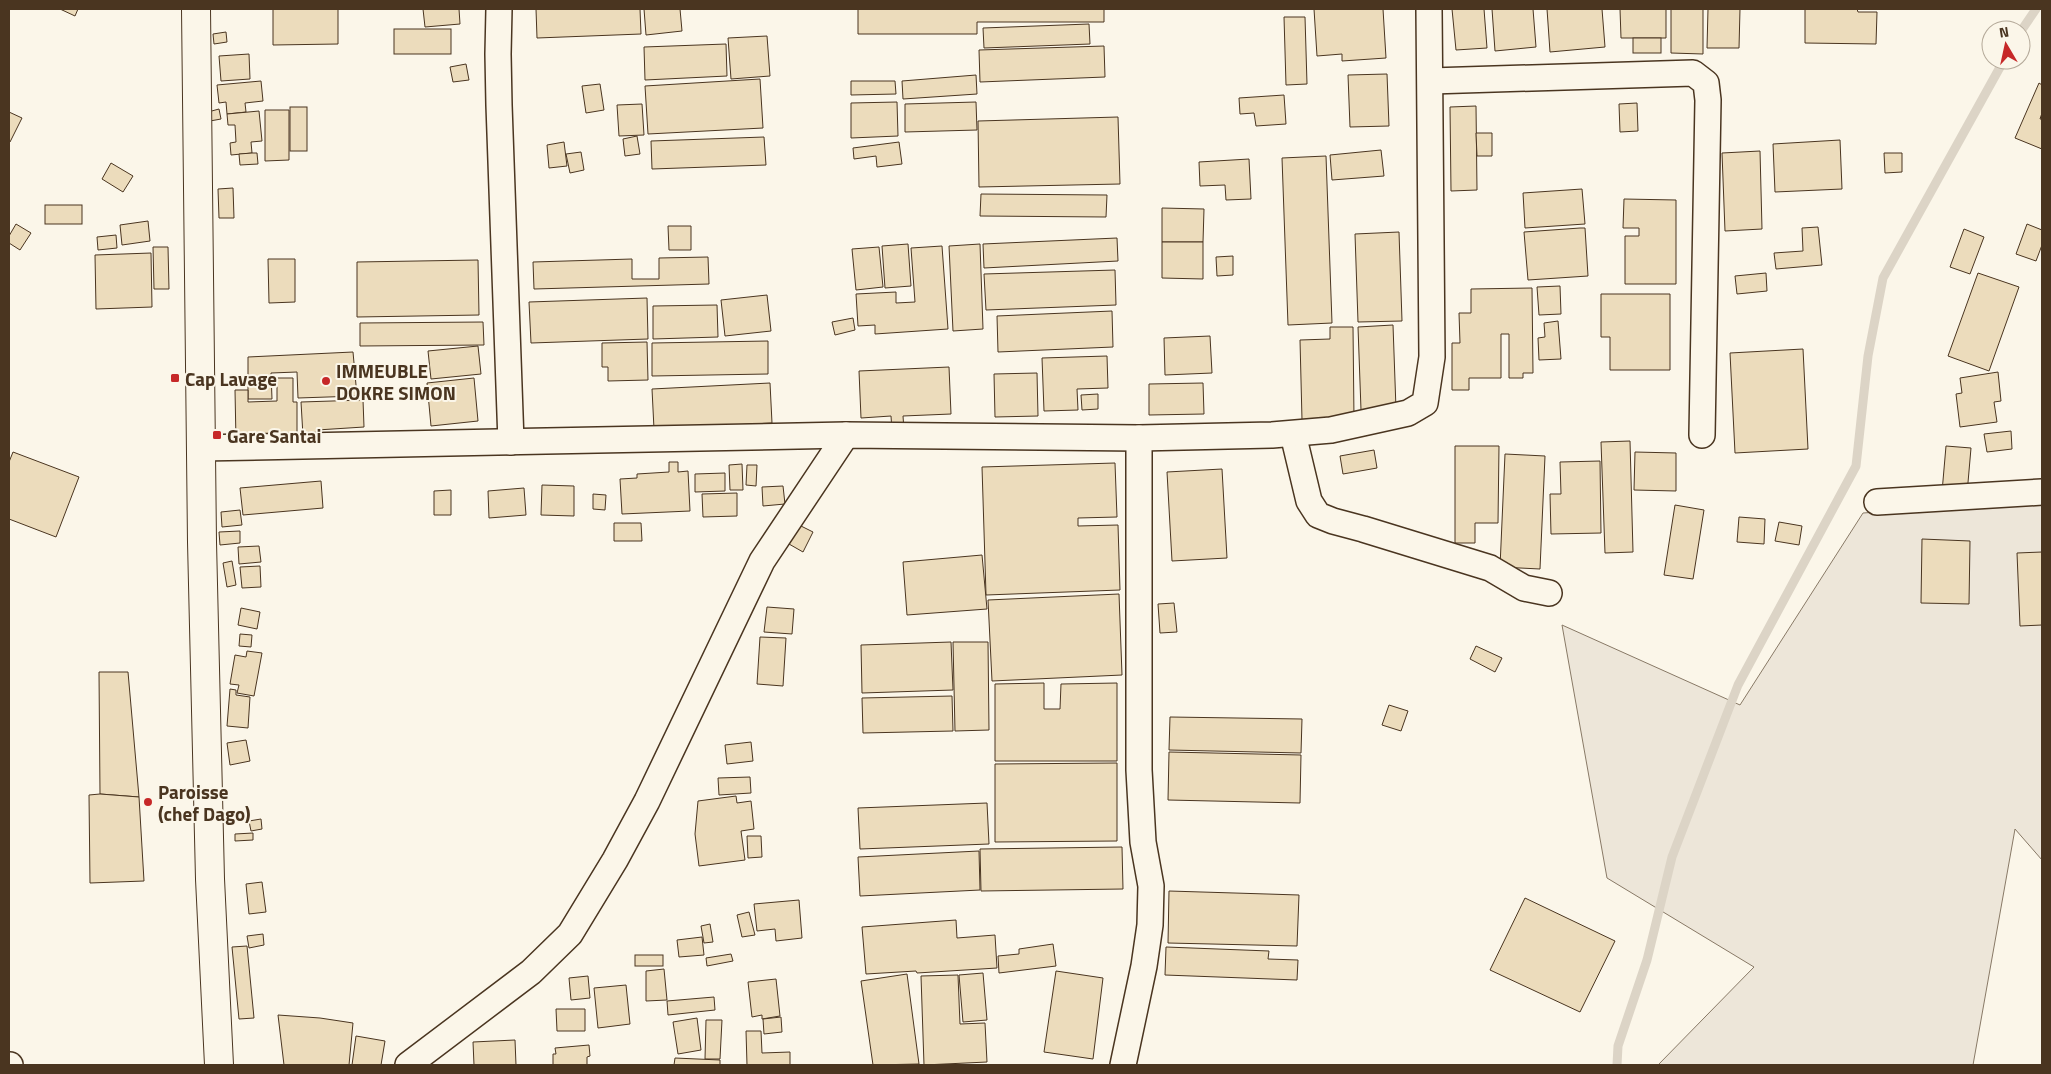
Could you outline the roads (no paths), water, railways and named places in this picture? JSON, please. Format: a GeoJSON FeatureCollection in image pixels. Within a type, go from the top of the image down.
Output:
{"type":"FeatureCollection","features":[{"type":"Feature","properties":{"kind":"street"},"geometry":{"type":"LineString","coordinates":[[196,9],[200,448],[210,880],[219,1065]]}},
{"type":"Feature","properties":{"kind":"street"},"geometry":{"type":"LineString","coordinates":[[499,9],[498,80],[511,442]]}},
{"type":"Feature","properties":{"kind":"street"},"geometry":{"type":"LineString","coordinates":[[200,448],[846,435],[1139,438],[1293,434],[1331,430],[1408,413],[1425,403],[1432,357],[1429,9]]}},
{"type":"Feature","properties":{"kind":"street"},"geometry":{"type":"LineString","coordinates":[[1431,81],[1694,73],[1706,83],[1708,100],[1702,435]]}},
{"type":"Feature","properties":{"kind":"street"},"geometry":{"type":"LineString","coordinates":[[1293,434],[1309,501],[1318,515],[1332,521],[1490,568],[1524,588],[1549,593]]}},
{"type":"Feature","properties":{"kind":"street"},"geometry":{"type":"LineString","coordinates":[[408,1065],[531,972],[570,934],[647,801],[762,561],[846,435]]}},
{"type":"Feature","properties":{"kind":"street"},"geometry":{"type":"LineString","coordinates":[[1123,1065],[1144,966],[1150,925],[1151,886],[1143,842],[1139,770],[1139,438]]}},
{"type":"Feature","properties":{"kind":"street"},"geometry":{"type":"LineString","coordinates":[[1877,502],[2042,492]]}},
{"type":"Feature","properties":{"kind":"waterway"},"geometry":{"type":"LineString","coordinates":[[2028,20],[2036,9]]}},
{"type":"Feature","properties":{"kind":"waterway"},"geometry":{"type":"LineString","coordinates":[[1617,1065],[1618,1046],[1647,960],[1672,857],[1738,685],[1856,466],[1868,356],[1883,278],[1998,70]]}},
{"type":"Feature","properties":{"kind":"place","name":"Cap Lavage"},"geometry":{"type":"Point","coordinates":[175,378]}},
{"type":"Feature","properties":{"kind":"place","name":"IMMEUBLE DOKRE SIMON"},"geometry":{"type":"Point","coordinates":[326,381]}},
{"type":"Feature","properties":{"kind":"place","name":"Gare Santai"},"geometry":{"type":"Point","coordinates":[217,435]}},
{"type":"Feature","properties":{"kind":"place","name":"Paroisse (chef Dago)"},"geometry":{"type":"Point","coordinates":[148,802]}}]}
